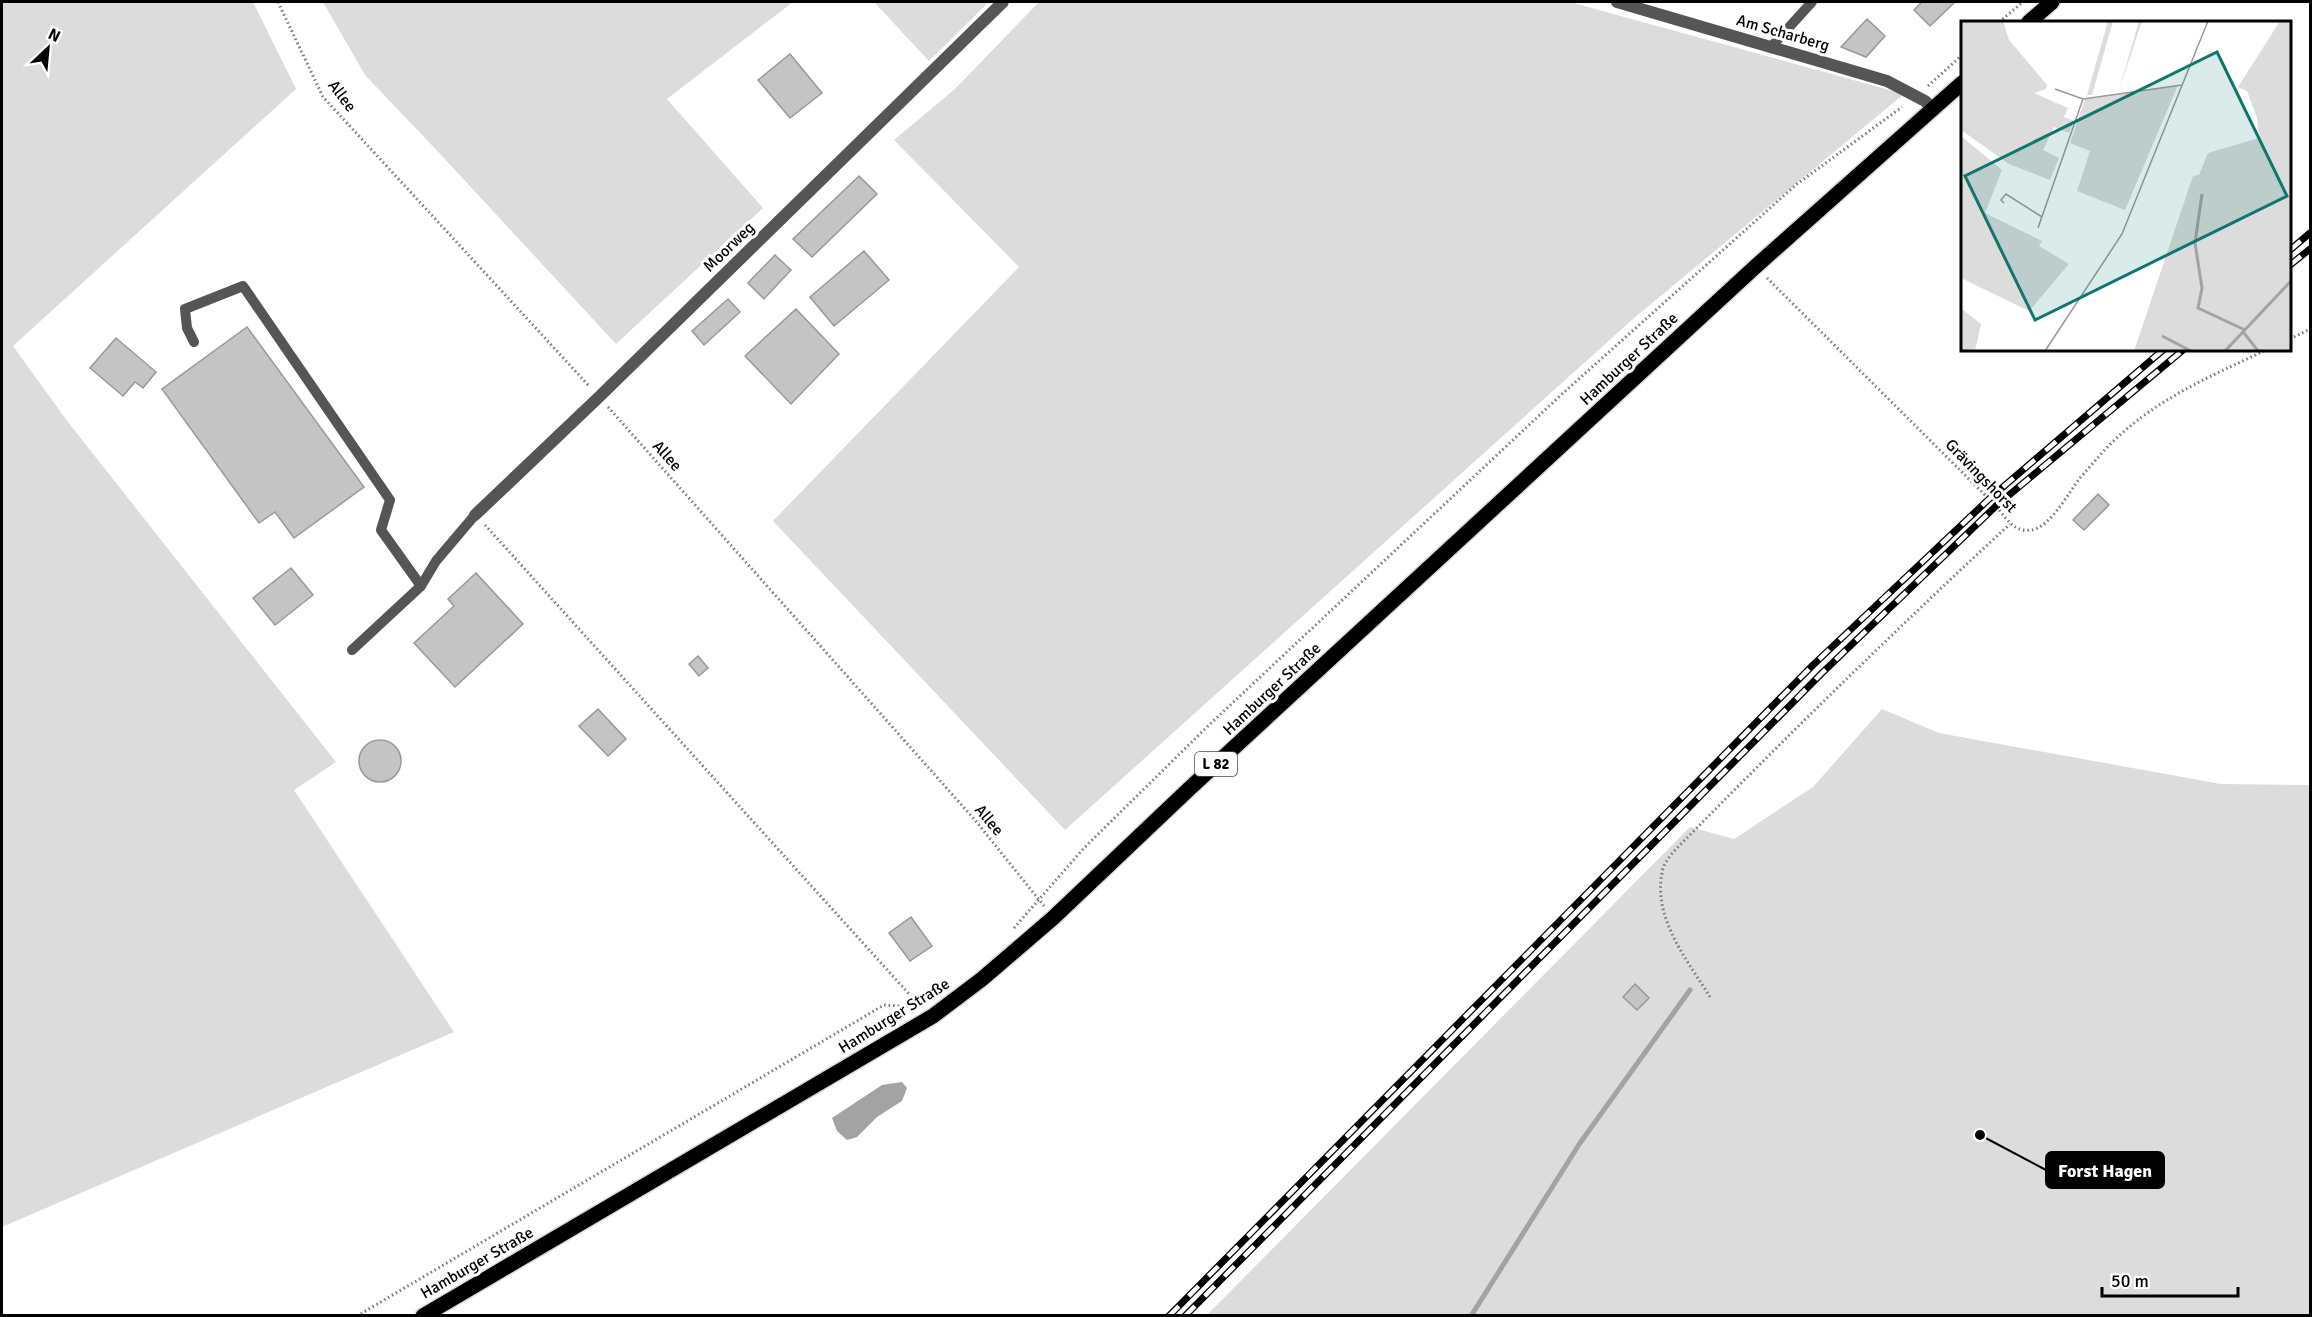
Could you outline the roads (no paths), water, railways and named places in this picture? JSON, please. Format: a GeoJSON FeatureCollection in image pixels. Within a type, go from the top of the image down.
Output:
{"type":"FeatureCollection","features":[{"type":"Feature","properties":{"kind":"main road"},"geometry":{"type":"LineString","coordinates":[[2030,21],[2052,2]]}},
{"type":"Feature","properties":{"kind":"main road","name":"Hamburger Straße"},"geometry":{"type":"LineString","coordinates":[[423,1316],[933,1016],[982,979],[1053,918],[1189,789],[1755,267],[1961,84]]}},
{"type":"Feature","properties":{"kind":"street","name":"Moorweg"},"geometry":{"type":"LineString","coordinates":[[475,515],[1003,2]]}},
{"type":"Feature","properties":{"kind":"street","name":"Am Scharberg"},"geometry":{"type":"LineString","coordinates":[[1617,2],[1887,81],[1917,96],[1934,109]]}},
{"type":"Feature","properties":{"kind":"lane"},"geometry":{"type":"LineString","coordinates":[[1771,46],[1812,2]]}},
{"type":"Feature","properties":{"kind":"lane"},"geometry":{"type":"LineString","coordinates":[[194,342],[187,328],[185,309],[243,286],[390,500],[381,530],[421,586]]}},
{"type":"Feature","properties":{"kind":"lane"},"geometry":{"type":"LineString","coordinates":[[352,650],[421,586],[436,561],[475,515]]}},
{"type":"Feature","properties":{"kind":"waterway"},"geometry":{"type":"LineString","coordinates":[[1471,1316],[1580,1143],[1690,990]]}},
{"type":"Feature","properties":{"kind":"railway"},"geometry":{"type":"LineString","coordinates":[[2291,249],[2310,233]]}},
{"type":"Feature","properties":{"kind":"railway"},"geometry":{"type":"LineString","coordinates":[[2291,264],[2310,249]]}},
{"type":"Feature","properties":{"kind":"railway"},"geometry":{"type":"LineString","coordinates":[[1169,1316],[1812,666],[1989,499],[2162,351]]}},
{"type":"Feature","properties":{"kind":"railway"},"geometry":{"type":"LineString","coordinates":[[1185,1316],[1822,673],[1996,506],[2182,351]]}},
{"type":"Feature","properties":{"kind":"place","name":"Forst Hagen"},"geometry":{"type":"Point","coordinates":[1980,1135]}}]}
